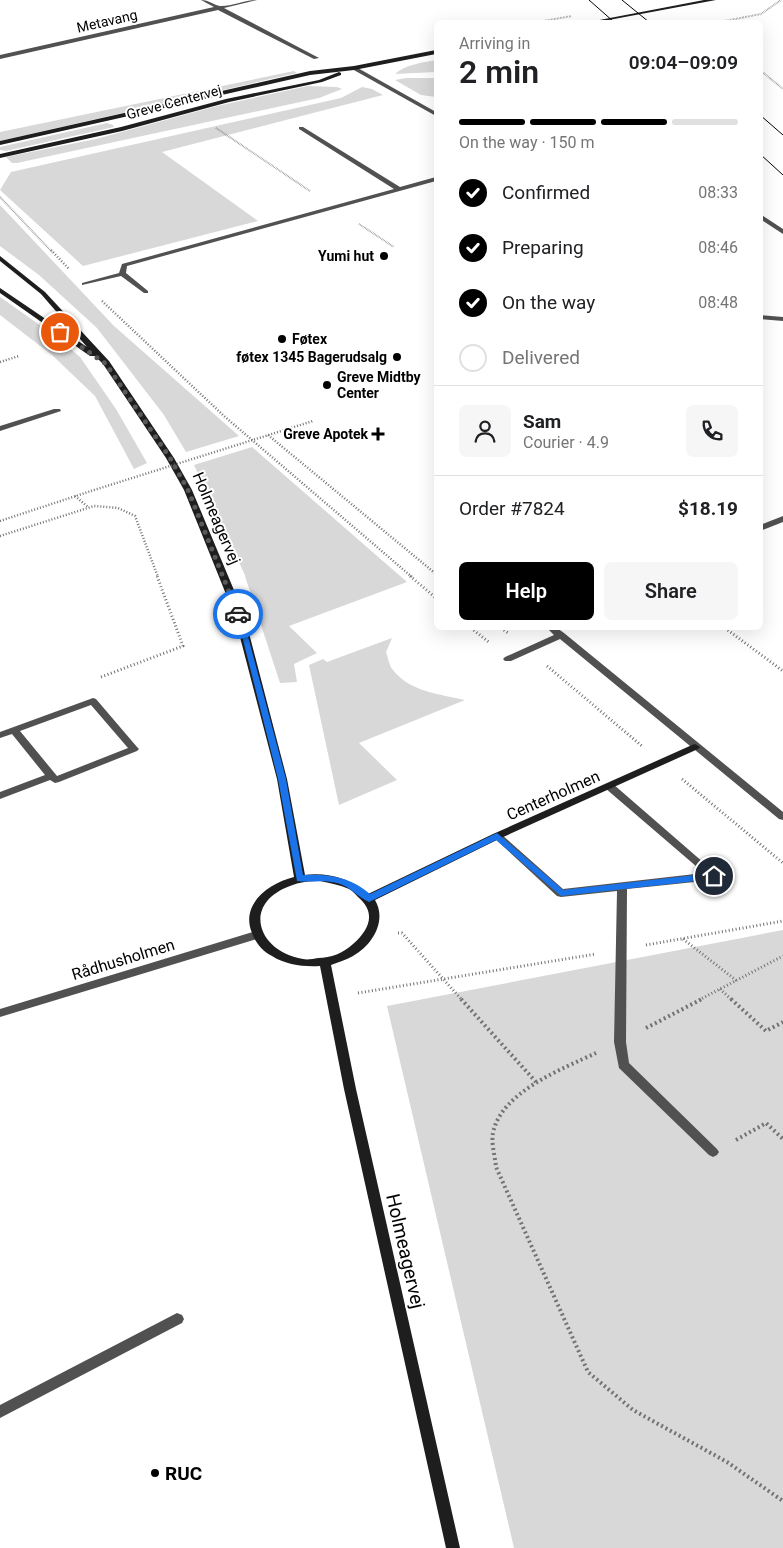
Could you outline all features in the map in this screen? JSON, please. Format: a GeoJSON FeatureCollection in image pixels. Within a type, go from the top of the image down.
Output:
{"type":"FeatureCollection","features":[{"type":"Feature","properties":{"kind":"street"},"geometry":{"type":"LineString","coordinates":[[204,0],[316,58]]}},
{"type":"Feature","properties":{"kind":"street","name":"Metavang"},"geometry":{"type":"LineString","coordinates":[[0,57],[254,0]]}},
{"type":"Feature","properties":{"kind":"street"},"geometry":{"type":"LineString","coordinates":[[603,20],[713,0]]}},
{"type":"Feature","properties":{"kind":"street","name":"Greve Centervej"},"geometry":{"type":"LineString","coordinates":[[0,143],[310,73],[354,68],[434,52]]}},
{"type":"Feature","properties":{"kind":"street"},"geometry":{"type":"LineString","coordinates":[[354,68],[434,113]]}},
{"type":"Feature","properties":{"kind":"street","name":"Greve Centervej"},"geometry":{"type":"LineString","coordinates":[[0,156],[122,129],[228,100],[320,81],[354,68]]}},
{"type":"Feature","properties":{"kind":"street"},"geometry":{"type":"LineString","coordinates":[[301,128],[399,189]]}},
{"type":"Feature","properties":{"kind":"street"},"geometry":{"type":"LineString","coordinates":[[122,274],[124,265],[434,180]]}},
{"type":"Feature","properties":{"kind":"street"},"geometry":{"type":"LineString","coordinates":[[763,218],[783,232]]}},
{"type":"Feature","properties":{"kind":"street","name":"Holmeagervej"},"geometry":{"type":"LineString","coordinates":[[0,258],[43,293],[106,364],[170,458],[188,490],[239,614],[282,779],[300,878]]}},
{"type":"Feature","properties":{"kind":"street"},"geometry":{"type":"LineString","coordinates":[[84,284],[122,274]]}},
{"type":"Feature","properties":{"kind":"street"},"geometry":{"type":"LineString","coordinates":[[122,274],[146,292]]}},
{"type":"Feature","properties":{"kind":"street","name":"Holmeagervej"},"geometry":{"type":"LineString","coordinates":[[0,290],[106,364]]}},
{"type":"Feature","properties":{"kind":"street"},"geometry":{"type":"LineString","coordinates":[[763,317],[783,319]]}},
{"type":"Feature","properties":{"kind":"street"},"geometry":{"type":"LineString","coordinates":[[0,429],[57,411]]}},
{"type":"Feature","properties":{"kind":"street"},"geometry":{"type":"LineString","coordinates":[[763,527],[783,519]]}},
{"type":"Feature","properties":{"kind":"street"},"geometry":{"type":"LineString","coordinates":[[555,630],[783,817]]}},
{"type":"Feature","properties":{"kind":"street"},"geometry":{"type":"LineString","coordinates":[[508,659],[561,635]]}},
{"type":"Feature","properties":{"kind":"street"},"geometry":{"type":"LineString","coordinates":[[0,736],[14,730],[93,701],[134,750],[55,780],[14,730]]}},
{"type":"Feature","properties":{"kind":"street","name":"Centerholmen"},"geometry":{"type":"LineString","coordinates":[[369,898],[497,836],[696,746]]}},
{"type":"Feature","properties":{"kind":"street"},"geometry":{"type":"LineString","coordinates":[[0,796],[52,776]]}},
{"type":"Feature","properties":{"kind":"street"},"geometry":{"type":"LineString","coordinates":[[497,836],[561,893],[714,876],[609,786]]}},
{"type":"Feature","properties":{"kind":"street"},"geometry":{"type":"LineString","coordinates":[[320,877],[339,880],[356,888],[369,898],[376,914],[374,930],[364,944],[347,956],[325,962],[304,962],[283,958],[267,948],[256,935],[253,921],[257,907],[266,894],[281,885],[300,878],[320,877]]}},
{"type":"Feature","properties":{"kind":"street"},"geometry":{"type":"LineString","coordinates":[[622,886],[620,1042],[623,1065],[713,1152]]}},
{"type":"Feature","properties":{"kind":"street","name":"Rådhusholmen"},"geometry":{"type":"LineString","coordinates":[[0,1013],[256,935]]}},
{"type":"Feature","properties":{"kind":"street","name":"Holmeagervej"},"geometry":{"type":"LineString","coordinates":[[325,962],[350,1089],[453,1548]]}},
{"type":"Feature","properties":{"kind":"street"},"geometry":{"type":"LineString","coordinates":[[0,1412],[177,1319]]}},
{"type":"Feature","properties":{"kind":"path"},"geometry":{"type":"LineString","coordinates":[[728,20],[761,14],[777,1],[782,0]]}},
{"type":"Feature","properties":{"kind":"path"},"geometry":{"type":"LineString","coordinates":[[763,72],[783,89]]}},
{"type":"Feature","properties":{"kind":"path"},"geometry":{"type":"LineString","coordinates":[[209,123],[394,247]]}},
{"type":"Feature","properties":{"kind":"path"},"geometry":{"type":"LineString","coordinates":[[0,197],[163,362],[239,430],[434,596]]}},
{"type":"Feature","properties":{"kind":"path"},"geometry":{"type":"LineString","coordinates":[[0,362],[19,356]]}},
{"type":"Feature","properties":{"kind":"path"},"geometry":{"type":"LineString","coordinates":[[0,521],[313,421]]}},
{"type":"Feature","properties":{"kind":"path"},"geometry":{"type":"LineString","coordinates":[[268,435],[434,572]]}},
{"type":"Feature","properties":{"kind":"path"},"geometry":{"type":"LineString","coordinates":[[75,496],[88,507]]}},
{"type":"Feature","properties":{"kind":"path"},"geometry":{"type":"LineString","coordinates":[[0,536],[94,506],[118,508],[135,516],[182,646],[100,677],[93,701]]}},
{"type":"Feature","properties":{"kind":"path"},"geometry":{"type":"LineString","coordinates":[[728,630],[783,671]]}},
{"type":"Feature","properties":{"kind":"path"},"geometry":{"type":"LineString","coordinates":[[332,997],[444,980],[783,921]]}},
{"type":"Feature","properties":{"kind":"path"},"geometry":{"type":"LineString","coordinates":[[374,930],[402,933],[536,1082]]}},
{"type":"Feature","properties":{"kind":"path"},"geometry":{"type":"LineString","coordinates":[[682,939],[737,980]]}},
{"type":"Feature","properties":{"kind":"path"},"geometry":{"type":"LineString","coordinates":[[783,956],[620,1042],[536,1082],[512,1101],[500,1117],[493,1132],[496,1167],[588,1372],[633,1410],[727,1462],[783,1501]]}},
{"type":"Feature","properties":{"kind":"path"},"geometry":{"type":"LineString","coordinates":[[720,990],[766,1031],[783,1022]]}},
{"type":"Feature","properties":{"kind":"path"},"geometry":{"type":"LineString","coordinates":[[713,1152],[766,1123],[783,1139]]}},
{"type":"Feature","properties":{"kind":"shaded area"},"geometry":{"type":"Polygon","coordinates":[[[434,60],[434,72],[395,74],[409,66],[434,60]]]}},
{"type":"Feature","properties":{"kind":"shaded area"},"geometry":{"type":"Polygon","coordinates":[[[294,71],[297,73],[0,141],[0,132],[294,71]]]}},
{"type":"Feature","properties":{"kind":"shaded area"},"geometry":{"type":"Polygon","coordinates":[[[434,78],[434,97],[421,95],[395,80],[434,78]]]}},
{"type":"Feature","properties":{"kind":"shaded area"},"geometry":{"type":"Polygon","coordinates":[[[308,86],[337,87],[342,89],[319,98],[17,163],[12,163],[6,157],[96,139],[217,106],[308,86]]]}},
{"type":"Feature","properties":{"kind":"shaded area"},"geometry":{"type":"Polygon","coordinates":[[[362,87],[372,89],[383,95],[162,152],[258,221],[83,266],[0,190],[11,172],[341,98],[362,87]]]}},
{"type":"Feature","properties":{"kind":"shaded area"},"geometry":{"type":"Polygon","coordinates":[[[107,123],[114,127],[6,151],[0,150],[0,147],[107,123]]]}},
{"type":"Feature","properties":{"kind":"shaded area"},"geometry":{"type":"Polygon","coordinates":[[[0,205],[114,326],[239,436],[186,452],[164,415],[97,328],[39,275],[0,246],[0,205]]]}},
{"type":"Feature","properties":{"kind":"shaded area"},"geometry":{"type":"Polygon","coordinates":[[[0,297],[54,335],[80,357],[116,409],[147,463],[134,469],[95,396],[52,355],[0,315],[0,297]]]}},
{"type":"Feature","properties":{"kind":"shaded area"},"geometry":{"type":"Polygon","coordinates":[[[252,447],[407,582],[289,626],[317,653],[294,664],[297,682],[280,683],[244,573],[194,465],[252,447]]]}},
{"type":"Feature","properties":{"kind":"shaded area"},"geometry":{"type":"Polygon","coordinates":[[[392,638],[386,652],[392,668],[400,677],[417,688],[465,700],[359,743],[397,780],[339,805],[309,665],[323,659],[327,662],[392,638]]]}},
{"type":"Feature","properties":{"kind":"shaded area"},"geometry":{"type":"Polygon","coordinates":[[[783,930],[783,1548],[514,1548],[387,1006],[783,930]]]}},
{"type":"Feature","properties":{"kind":"tram line"},"geometry":{"type":"LineString","coordinates":[[589,0],[612,20]]}},
{"type":"Feature","properties":{"kind":"tram line"},"geometry":{"type":"LineString","coordinates":[[622,0],[647,20]]}},
{"type":"Feature","properties":{"kind":"tram line"},"geometry":{"type":"LineString","coordinates":[[763,118],[783,135]]}},
{"type":"Feature","properties":{"kind":"tram line"},"geometry":{"type":"LineString","coordinates":[[763,157],[783,175]]}},
{"type":"Feature","properties":{"kind":"way so far"},"geometry":{"type":"LineString","coordinates":[[60,332],[106,364],[170,458],[188,490],[238,614]]}},
{"type":"Feature","properties":{"kind":"place","name":"Yumi hut"},"geometry":{"type":"Point","coordinates":[384,256]}},
{"type":"Feature","properties":{"kind":"place","name":"Føtex"},"geometry":{"type":"Point","coordinates":[282,339]}},
{"type":"Feature","properties":{"kind":"place","name":"føtex 1345 Bagerudsalg"},"geometry":{"type":"Point","coordinates":[397,357]}},
{"type":"Feature","properties":{"kind":"place","name":"Greve Midtby Center"},"geometry":{"type":"Point","coordinates":[327,385]}},
{"type":"Feature","properties":{"kind":"place","name":"Greve Apotek"},"geometry":{"type":"Point","coordinates":[378,434]}},
{"type":"Feature","properties":{"kind":"place","name":"RUC"},"geometry":{"type":"Point","coordinates":[155,1473]}},
{"type":"Feature","properties":{"kind":"route"},"geometry":{"type":"LineString","coordinates":[[238,614],[282,779],[300,878],[320,877],[339,880],[356,888],[369,898],[497,836],[561,893],[714,876]]}}]}
